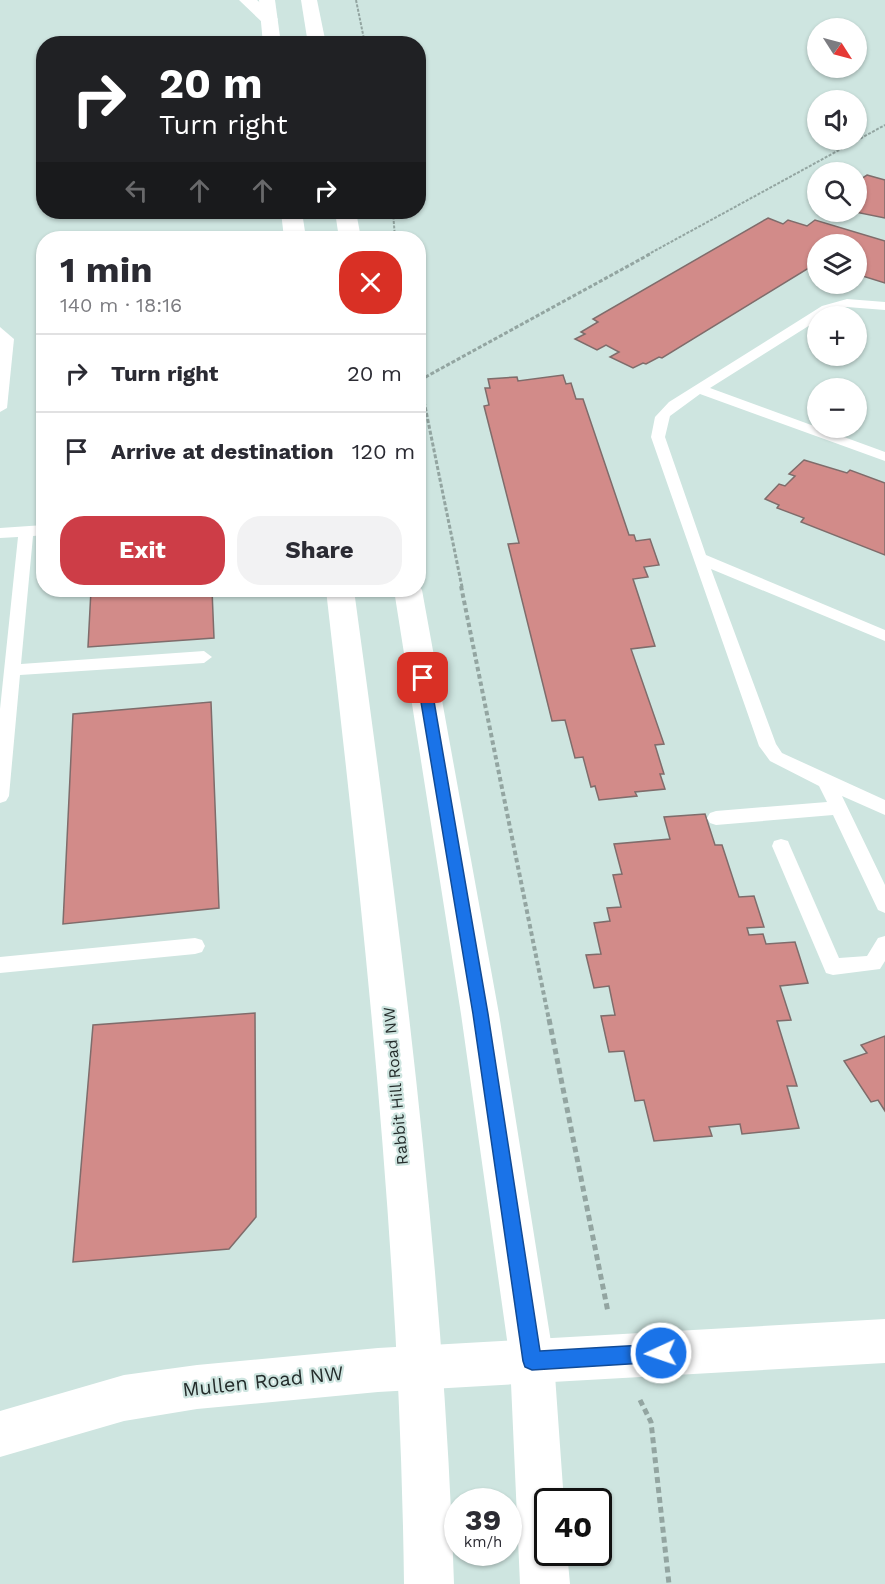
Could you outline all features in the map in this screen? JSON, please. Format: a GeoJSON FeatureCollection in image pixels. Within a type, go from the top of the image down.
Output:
{"type":"FeatureCollection","features":[{"type":"Feature","properties":{"kind":"main road"},"geometry":{"type":"LineString","coordinates":[[248,0],[269,19]]}},
{"type":"Feature","properties":{"kind":"main road"},"geometry":{"type":"LineString","coordinates":[[267,0],[271,36]]}},
{"type":"Feature","properties":{"kind":"main road"},"geometry":{"type":"LineString","coordinates":[[309,0],[316,36]]}},
{"type":"Feature","properties":{"kind":"main road","name":"Rabbit Hill Road NW"},"geometry":{"type":"LineString","coordinates":[[341,597],[373,856],[420,1368],[427,1478],[429,1584]]}},
{"type":"Feature","properties":{"kind":"main road"},"geometry":{"type":"LineString","coordinates":[[409,597],[480,1014],[532,1361],[545,1584]]}},
{"type":"Feature","properties":{"kind":"main road","name":"Mullen Road NW"},"geometry":{"type":"LineString","coordinates":[[0,1434],[124,1398],[197,1387],[420,1368],[885,1341]]}},
{"type":"Feature","properties":{"kind":"lane"},"geometry":{"type":"LineString","coordinates":[[885,306],[856,302],[835,305],[665,412],[659,419],[657,430],[658,443],[768,746],[776,757],[885,808]]}},
{"type":"Feature","properties":{"kind":"lane"},"geometry":{"type":"LineString","coordinates":[[0,332],[8,339],[8,357],[0,408]]}},
{"type":"Feature","properties":{"kind":"lane"},"geometry":{"type":"LineString","coordinates":[[699,389],[885,457]]}},
{"type":"Feature","properties":{"kind":"lane"},"geometry":{"type":"LineString","coordinates":[[0,533],[36,531]]}},
{"type":"Feature","properties":{"kind":"lane"},"geometry":{"type":"LineString","coordinates":[[0,796],[26,532]]}},
{"type":"Feature","properties":{"kind":"lane"},"geometry":{"type":"LineString","coordinates":[[700,558],[885,636]]}},
{"type":"Feature","properties":{"kind":"lane"},"geometry":{"type":"LineString","coordinates":[[12,670],[204,657]]}},
{"type":"Feature","properties":{"kind":"lane"},"geometry":{"type":"LineString","coordinates":[[826,781],[885,905]]}},
{"type":"Feature","properties":{"kind":"lane"},"geometry":{"type":"LineString","coordinates":[[716,818],[839,808]]}},
{"type":"Feature","properties":{"kind":"lane"},"geometry":{"type":"LineString","coordinates":[[781,846],[833,967],[873,963],[885,944]]}},
{"type":"Feature","properties":{"kind":"lane"},"geometry":{"type":"LineString","coordinates":[[0,965],[195,946]]}},
{"type":"Feature","properties":{"kind":"path"},"geometry":{"type":"LineString","coordinates":[[356,0],[363,36]]}},
{"type":"Feature","properties":{"kind":"path"},"geometry":{"type":"LineString","coordinates":[[426,377],[885,125]]}},
{"type":"Feature","properties":{"kind":"path"},"geometry":{"type":"LineString","coordinates":[[426,410],[616,1356],[651,1422],[669,1584]]}},
{"type":"Feature","properties":{"kind":"building"},"geometry":{"type":"Polygon","coordinates":[[[867,175],[885,180],[885,218],[867,214],[867,175]]]}},
{"type":"Feature","properties":{"kind":"building"},"geometry":{"type":"Polygon","coordinates":[[[768,218],[783,224],[788,220],[807,226],[812,222],[822,222],[862,234],[807,234],[807,269],[662,358],[659,357],[646,364],[643,363],[633,368],[610,357],[619,352],[606,345],[597,350],[575,339],[585,334],[581,332],[598,322],[593,319],[768,218]]]}},
{"type":"Feature","properties":{"kind":"building"},"geometry":{"type":"Polygon","coordinates":[[[867,236],[885,241],[885,283],[867,277],[867,236]]]}},
{"type":"Feature","properties":{"kind":"building"},"geometry":{"type":"Polygon","coordinates":[[[563,375],[566,384],[571,383],[576,399],[583,399],[629,535],[634,535],[636,541],[650,539],[659,565],[644,567],[648,577],[633,579],[655,646],[631,649],[664,744],[655,745],[664,774],[660,774],[665,789],[635,792],[637,796],[599,800],[595,786],[591,787],[583,757],[575,758],[565,720],[552,721],[508,544],[519,543],[484,406],[489,405],[485,388],[490,388],[488,379],[517,377],[518,381],[563,375]]]}},
{"type":"Feature","properties":{"kind":"building"},"geometry":{"type":"Polygon","coordinates":[[[804,460],[847,473],[850,470],[885,483],[885,555],[801,522],[804,518],[777,508],[779,505],[765,499],[779,484],[785,486],[795,476],[789,474],[804,460]]]}},
{"type":"Feature","properties":{"kind":"building"},"geometry":{"type":"Polygon","coordinates":[[[91,597],[212,597],[214,638],[88,647],[91,597]]]}},
{"type":"Feature","properties":{"kind":"building"},"geometry":{"type":"Polygon","coordinates":[[[211,702],[219,908],[63,924],[73,714],[211,702]]]}},
{"type":"Feature","properties":{"kind":"building"},"geometry":{"type":"Polygon","coordinates":[[[705,814],[715,845],[722,845],[739,897],[754,896],[764,927],[747,928],[749,935],[763,934],[766,944],[795,942],[808,983],[780,986],[791,1020],[777,1021],[797,1086],[787,1086],[799,1128],[742,1134],[740,1124],[709,1127],[712,1136],[654,1141],[644,1100],[635,1101],[624,1051],[609,1052],[601,1016],[615,1015],[609,986],[594,988],[586,955],[601,954],[594,923],[610,921],[607,908],[621,907],[613,875],[622,874],[614,844],[670,839],[664,817],[705,814]]]}},
{"type":"Feature","properties":{"kind":"building"},"geometry":{"type":"Polygon","coordinates":[[[255,1013],[256,1217],[229,1249],[73,1262],[93,1025],[255,1013]]]}},
{"type":"Feature","properties":{"kind":"building"},"geometry":{"type":"Polygon","coordinates":[[[885,1036],[885,1111],[878,1100],[871,1102],[844,1061],[867,1053],[861,1045],[885,1036]]]}},
{"type":"Feature","properties":{"kind":"route"},"geometry":{"type":"LineString","coordinates":[[423,678],[480,1014],[532,1361],[661,1353]]}}]}
